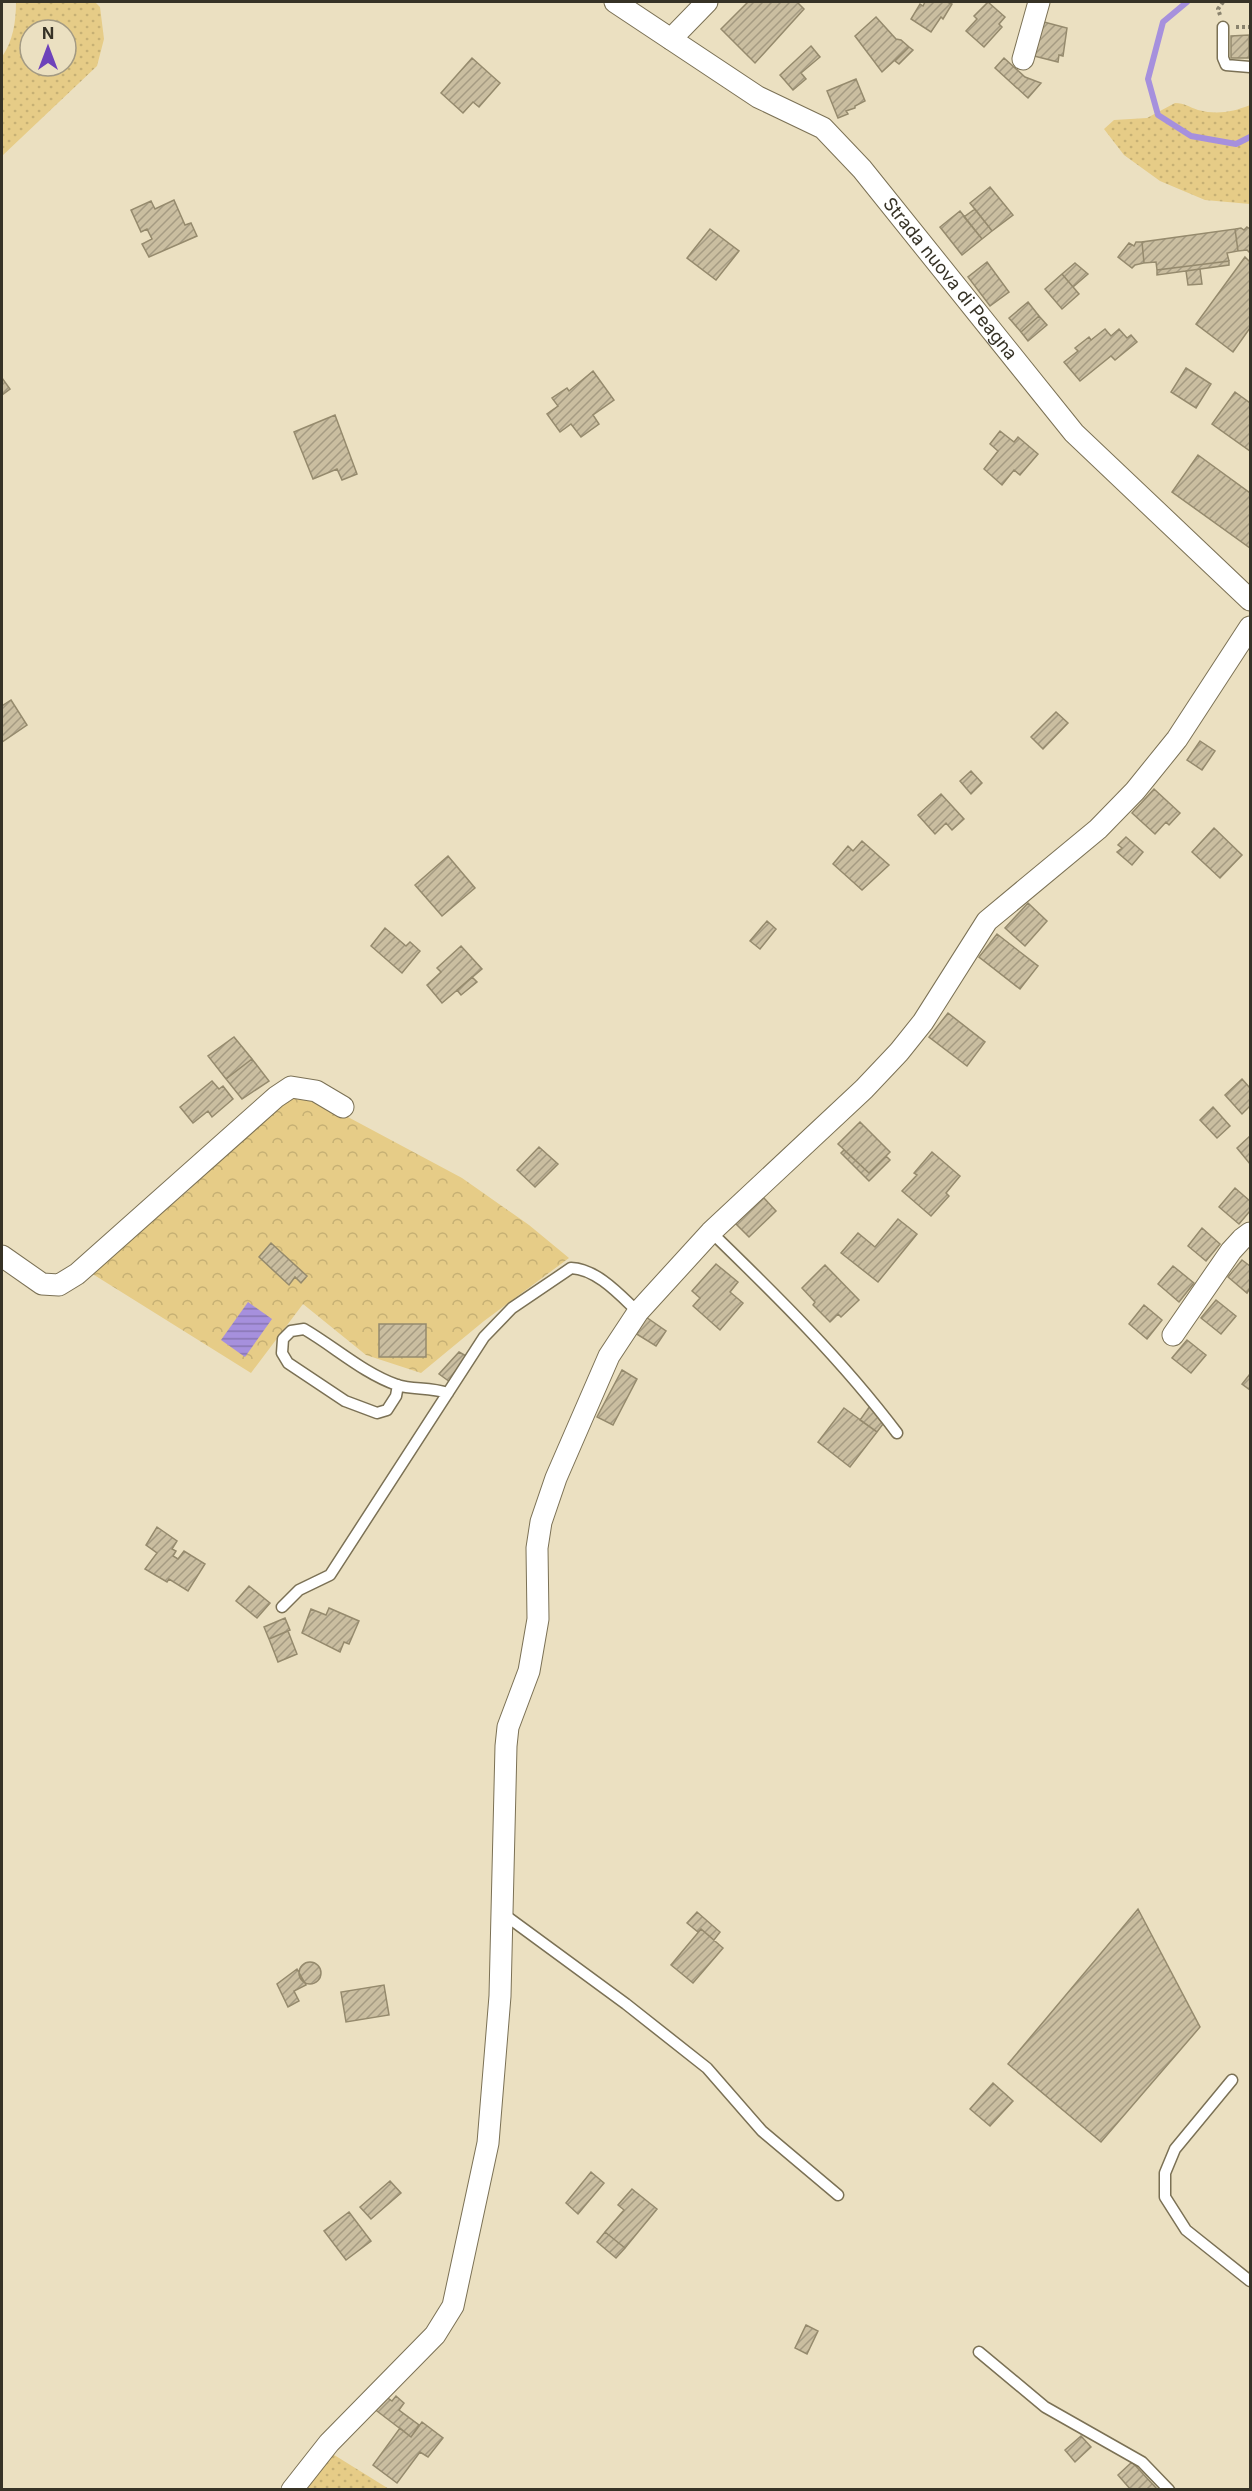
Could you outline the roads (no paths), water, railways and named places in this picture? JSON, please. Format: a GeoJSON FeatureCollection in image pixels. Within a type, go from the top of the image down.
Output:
{"type":"FeatureCollection","features":[{"type":"Feature","properties":{"kind":"street","name":"Strada nuova di Peagna"},"geometry":{"type":"LineString","coordinates":[[615,2],[758,97],[823,128],[888,201],[1074,433],[1251,600]]}},
{"type":"Feature","properties":{"kind":"street"},"geometry":{"type":"LineString","coordinates":[[670,39],[707,2]]}},
{"type":"Feature","properties":{"kind":"street"},"geometry":{"type":"LineString","coordinates":[[1023,59],[1039,2]]}},
{"type":"Feature","properties":{"kind":"street"},"geometry":{"type":"LineString","coordinates":[[292,2490],[329,2444],[435,2335],[453,2306],[488,2143],[500,1996],[506,1746],[508,1727],[529,1671],[538,1619],[537,1548],[541,1522],[556,1478],[609,1356],[638,1312],[711,1232],[864,1089],[899,1052],[923,1022],[987,921],[1098,829],[1135,791],[1177,739],[1251,627]]}},
{"type":"Feature","properties":{"kind":"street"},"geometry":{"type":"LineString","coordinates":[[2,1256],[42,1284],[59,1285],[77,1274],[276,1097],[291,1087],[316,1091],[343,1107]]}},
{"type":"Feature","properties":{"kind":"street"},"geometry":{"type":"LineString","coordinates":[[1173,1335],[1231,1251],[1251,1233]]}},
{"type":"Feature","properties":{"kind":"lane"},"geometry":{"type":"LineString","coordinates":[[1223,27],[1223,58],[1227,65],[1251,67]]}},
{"type":"Feature","properties":{"kind":"lane"},"geometry":{"type":"LineString","coordinates":[[711,1232],[822,1342],[862,1386],[897,1433]]}},
{"type":"Feature","properties":{"kind":"lane"},"geometry":{"type":"LineString","coordinates":[[282,1607],[299,1590],[330,1575],[484,1336],[512,1308],[571,1268],[583,1269],[610,1287],[638,1312]]}},
{"type":"Feature","properties":{"kind":"lane"},"geometry":{"type":"LineString","coordinates":[[398,1385],[396,1396],[387,1410],[377,1413],[345,1401],[288,1363],[282,1353],[283,1339],[291,1331],[304,1329],[379,1377],[398,1385],[432,1388],[448,1393]]}},
{"type":"Feature","properties":{"kind":"lane"},"geometry":{"type":"LineString","coordinates":[[502,1913],[626,2004],[707,2068],[762,2131],[838,2195]]}},
{"type":"Feature","properties":{"kind":"lane"},"geometry":{"type":"LineString","coordinates":[[1232,2080],[1175,2149],[1165,2173],[1164,2197],[1186,2230],[1251,2280]]}},
{"type":"Feature","properties":{"kind":"lane"},"geometry":{"type":"LineString","coordinates":[[980,2352],[1045,2408],[1142,2462],[1168,2490]]}},
{"type":"Feature","properties":{"kind":"waterway"},"geometry":{"type":"LineString","coordinates":[[1187,2],[1163,22],[1148,79],[1158,115],[1191,136],[1236,144],[1250,137]]}}]}
